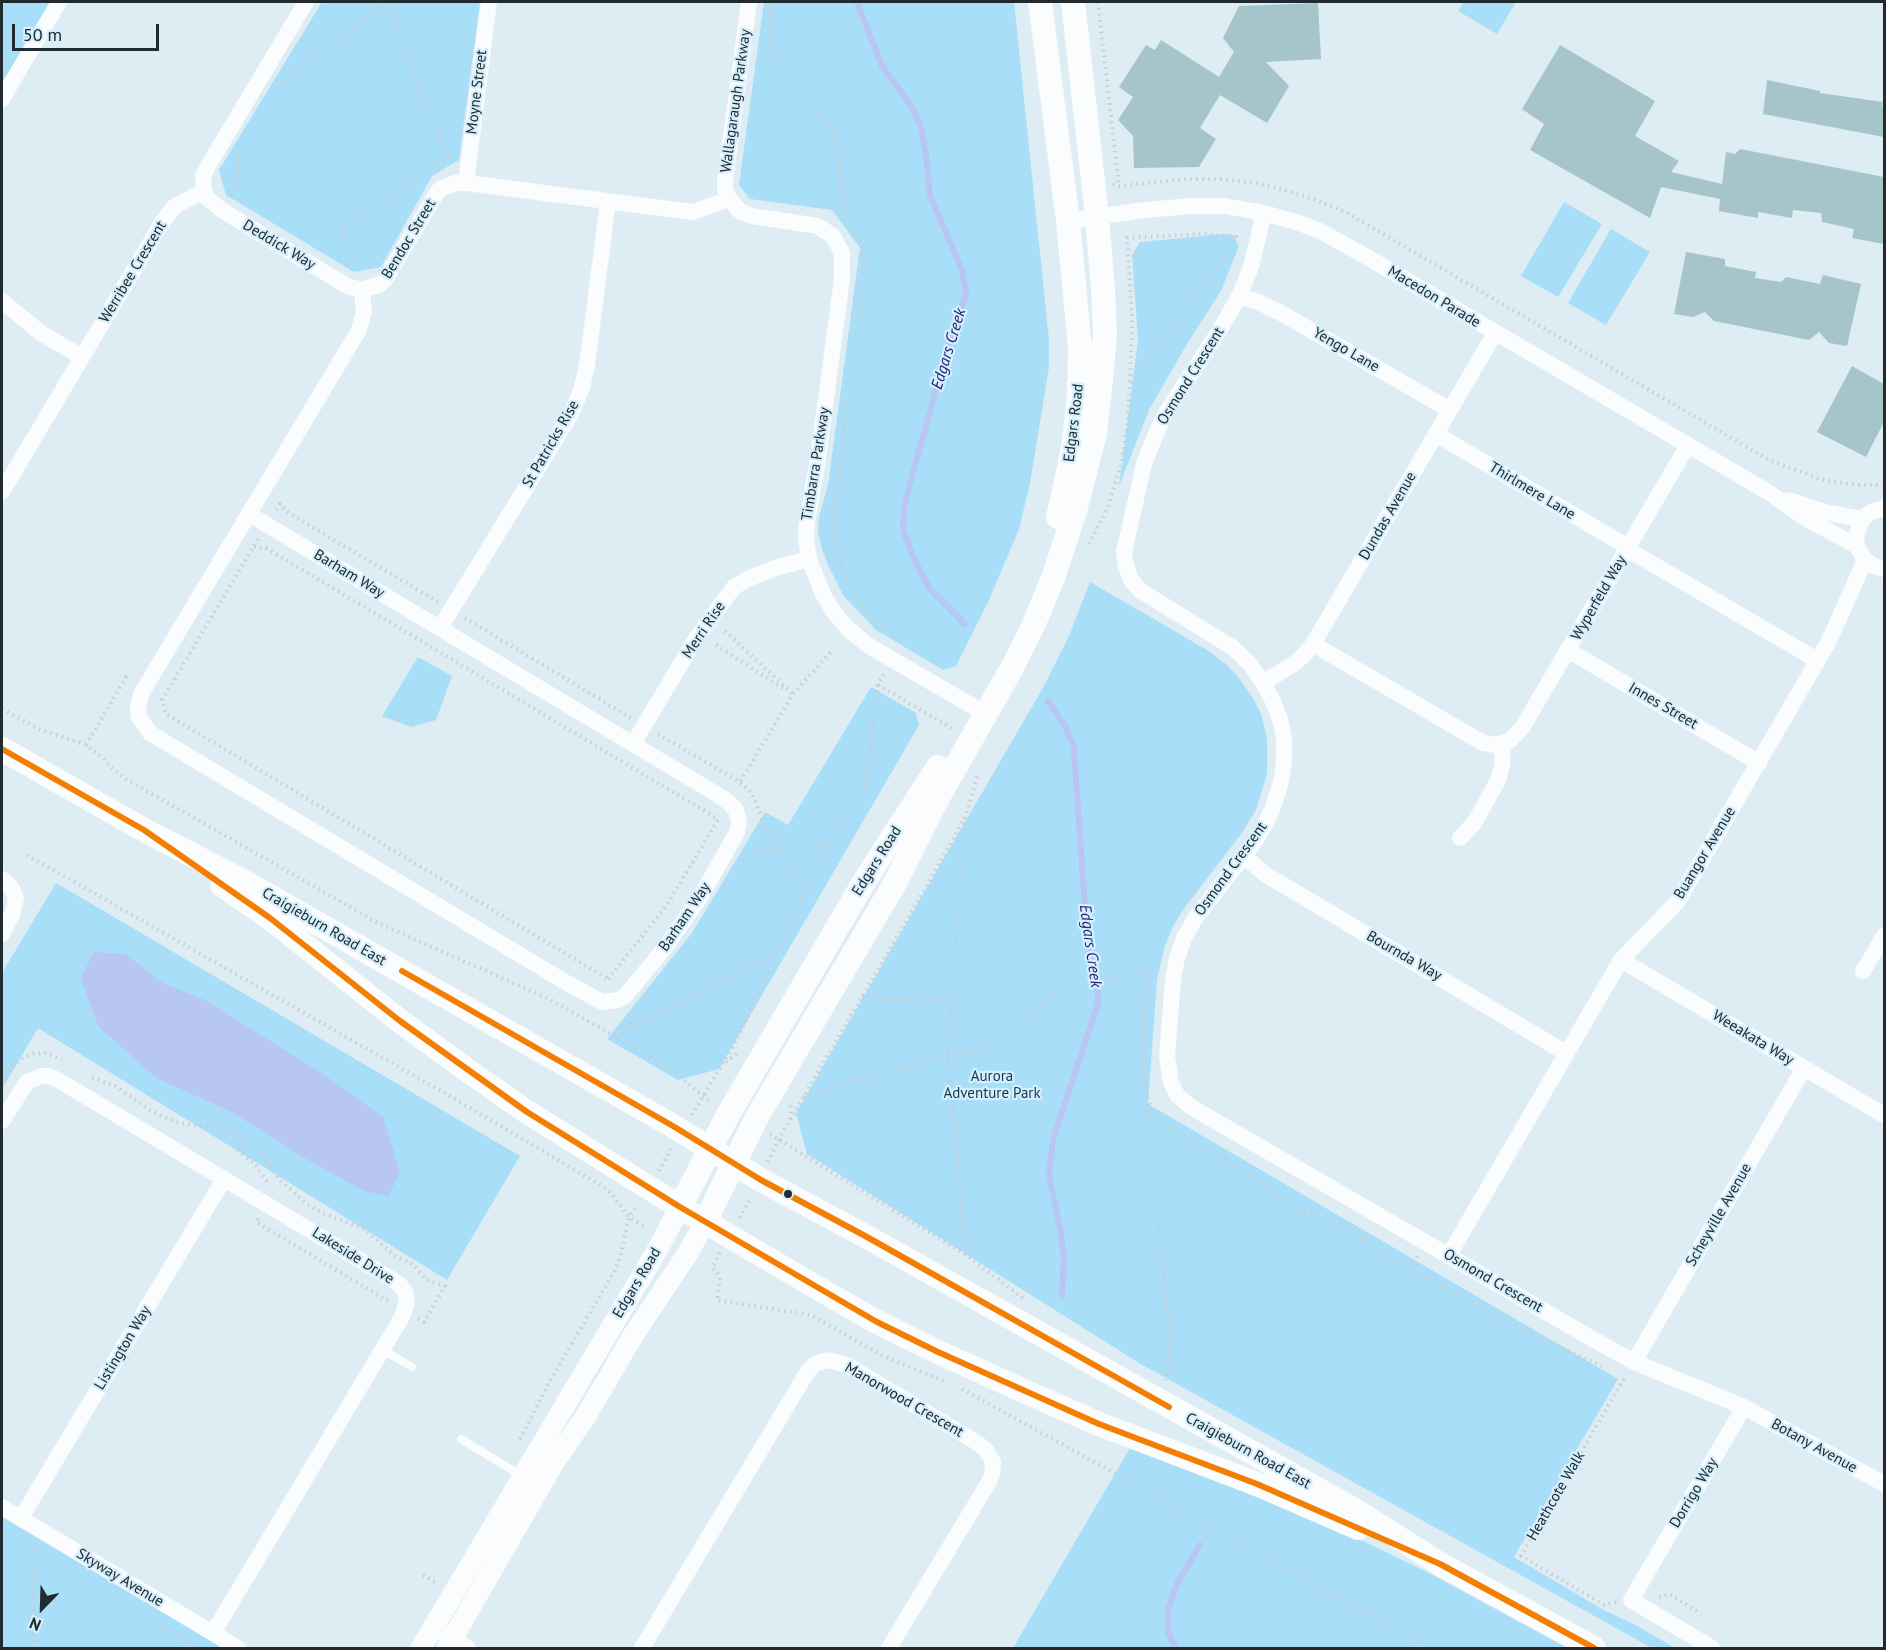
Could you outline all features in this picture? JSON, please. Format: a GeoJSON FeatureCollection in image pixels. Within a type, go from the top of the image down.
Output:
{"type":"FeatureCollection","features":[{"type":"Feature","properties":{"kind":"main road","name":"Edgars Road"},"geometry":{"type":"LineString","coordinates":[[705,1222],[753,1125],[895,883],[939,796],[1029,600],[1058,517],[1073,447],[1079,396],[1080,348],[1068,221],[1040,2]]}},
{"type":"Feature","properties":{"kind":"main road","name":"Edgars Road"},"geometry":{"type":"LineString","coordinates":[[680,1207],[729,1113],[865,880],[927,786],[959,732],[980,711],[1033,626],[1053,578],[1075,510],[1095,434],[1105,334],[1097,217],[1073,2]]}},
{"type":"Feature","properties":{"kind":"main road","name":"Craigieburn Road East"},"geometry":{"type":"LineString","coordinates":[[2,749],[144,830],[243,881],[711,1147],[761,1180],[1360,1513],[1440,1564],[1594,1648]]}},
{"type":"Feature","properties":{"kind":"main road","name":"Craigieburn Road East"},"geometry":{"type":"LineString","coordinates":[[144,830],[270,918],[400,1021],[527,1112],[729,1237],[877,1322],[1099,1424],[1257,1484],[1440,1564]]}},
{"type":"Feature","properties":{"kind":"street"},"geometry":{"type":"LineString","coordinates":[[2,99],[59,2]]}},
{"type":"Feature","properties":{"kind":"street"},"geometry":{"type":"LineString","coordinates":[[204,191],[203,176],[208,166],[306,2]]}},
{"type":"Feature","properties":{"kind":"street","name":"Moyne Street"},"geometry":{"type":"LineString","coordinates":[[466,183],[489,2]]}},
{"type":"Feature","properties":{"kind":"street","name":"Wallagaraugh Parkway"},"geometry":{"type":"LineString","coordinates":[[729,199],[725,181],[749,2]]}},
{"type":"Feature","properties":{"kind":"street","name":"Bendoc Street"},"geometry":{"type":"LineString","coordinates":[[362,290],[381,284],[440,189],[455,183],[693,212],[729,199]]}},
{"type":"Feature","properties":{"kind":"street","name":"Deddick Way"},"geometry":{"type":"LineString","coordinates":[[204,191],[207,198],[223,211],[337,280],[362,290]]}},
{"type":"Feature","properties":{"kind":"street","name":"Werribee Crescent"},"geometry":{"type":"LineString","coordinates":[[2,492],[163,221],[176,206],[204,191]]}},
{"type":"Feature","properties":{"kind":"street","name":"Timbarra Parkway"},"geometry":{"type":"LineString","coordinates":[[729,199],[745,214],[810,224],[826,230],[842,253],[843,264],[806,538],[809,559],[823,594],[832,611],[847,628],[869,646],[980,711]]}},
{"type":"Feature","properties":{"kind":"street","name":"St Patricks Rise"},"geometry":{"type":"LineString","coordinates":[[440,628],[571,414],[582,388],[608,202]]}},
{"type":"Feature","properties":{"kind":"street","name":"Macedon Parade"},"geometry":{"type":"LineString","coordinates":[[1068,221],[1143,210],[1225,206],[1264,213],[1320,231],[1768,492],[1804,518],[1861,553],[1874,566],[1884,569]]}},
{"type":"Feature","properties":{"kind":"street","name":"Osmond Crescent"},"geometry":{"type":"LineString","coordinates":[[1264,213],[1251,267],[1239,296],[1164,416],[1155,436],[1144,464],[1124,552],[1131,580],[1141,591],[1232,647],[1250,664],[1263,683],[1280,719],[1284,740],[1284,762],[1274,807],[1265,825],[1244,855],[1196,917],[1184,938],[1177,958],[1167,1056],[1171,1083],[1177,1095],[1191,1107],[1634,1362]]}},
{"type":"Feature","properties":{"kind":"street"},"geometry":{"type":"LineString","coordinates":[[236,537],[359,330],[364,311],[362,290]]}},
{"type":"Feature","properties":{"kind":"street","name":"Yengo Lane"},"geometry":{"type":"LineString","coordinates":[[1239,296],[1281,313],[1450,410]]}},
{"type":"Feature","properties":{"kind":"street"},"geometry":{"type":"LineString","coordinates":[[2,301],[41,333],[82,357]]}},
{"type":"Feature","properties":{"kind":"street","name":"Dundas Avenue"},"geometry":{"type":"LineString","coordinates":[[1263,683],[1295,663],[1313,644],[1495,333]]}},
{"type":"Feature","properties":{"kind":"street","name":"Thirlmere Lane"},"geometry":{"type":"LineString","coordinates":[[1436,434],[1818,660]]}},
{"type":"Feature","properties":{"kind":"street","name":"Wyperfeld Way"},"geometry":{"type":"LineString","coordinates":[[1503,743],[1515,736],[1522,728],[1688,445]]}},
{"type":"Feature","properties":{"kind":"street","name":"Macedon Parade"},"geometry":{"type":"LineString","coordinates":[[1768,492],[1828,513],[1862,519]]}},
{"type":"Feature","properties":{"kind":"street"},"geometry":{"type":"LineString","coordinates":[[1862,519],[1871,512],[1884,508]]}},
{"type":"Feature","properties":{"kind":"street","name":"Barham Way"},"geometry":{"type":"LineString","coordinates":[[236,537],[141,694],[138,706],[139,717],[150,733],[602,1002],[618,1000],[633,988],[701,897],[737,832],[738,815],[728,802],[249,514]]}},
{"type":"Feature","properties":{"kind":"street","name":"Buangor Avenue"},"geometry":{"type":"LineString","coordinates":[[1449,1255],[1621,960],[1678,901],[1818,660],[1829,640],[1861,553],[1856,537],[1862,519]]}},
{"type":"Feature","properties":{"kind":"street","name":"Merri Rise"},"geometry":{"type":"LineString","coordinates":[[633,744],[697,637],[734,587],[775,568],[809,559]]}},
{"type":"Feature","properties":{"kind":"street"},"geometry":{"type":"LineString","coordinates":[[1313,644],[1478,740],[1489,744],[1503,743],[1502,766],[1498,780],[1475,822],[1460,838]]}},
{"type":"Feature","properties":{"kind":"street","name":"Innes Street"},"geometry":{"type":"LineString","coordinates":[[1568,650],[1759,763]]}},
{"type":"Feature","properties":{"kind":"street","name":"Bournda Way"},"geometry":{"type":"LineString","coordinates":[[1244,855],[1266,875],[1566,1053]]}},
{"type":"Feature","properties":{"kind":"street"},"geometry":{"type":"LineString","coordinates":[[2,879],[11,887],[16,898],[12,915],[2,934]]}},
{"type":"Feature","properties":{"kind":"street"},"geometry":{"type":"LineString","coordinates":[[1863,971],[1884,936]]}},
{"type":"Feature","properties":{"kind":"street","name":"Weeakata Way"},"geometry":{"type":"LineString","coordinates":[[1621,960],[1884,1115]]}},
{"type":"Feature","properties":{"kind":"street","name":"Scheyville Avenue"},"geometry":{"type":"LineString","coordinates":[[1634,1362],[1804,1068]]}},
{"type":"Feature","properties":{"kind":"street","name":"Lakeside Drive"},"geometry":{"type":"LineString","coordinates":[[2,1121],[27,1082],[41,1076],[49,1076],[224,1179],[400,1286],[405,1292],[406,1307],[383,1350],[213,1633]]}},
{"type":"Feature","properties":{"kind":"street","name":"Listington Way"},"geometry":{"type":"LineString","coordinates":[[21,1518],[224,1179]]}},
{"type":"Feature","properties":{"kind":"street","name":"Edgars Road"},"geometry":{"type":"LineString","coordinates":[[421,1648],[514,1471],[659,1247],[680,1207]]}},
{"type":"Feature","properties":{"kind":"street","name":"Edgars Road"},"geometry":{"type":"LineString","coordinates":[[456,1645],[554,1464],[586,1416],[634,1334],[688,1253],[705,1222]]}},
{"type":"Feature","properties":{"kind":"street","name":"Manorwood Crescent"},"geometry":{"type":"LineString","coordinates":[[642,1648],[808,1371],[814,1364],[827,1360],[846,1365],[976,1442],[986,1450],[993,1462],[992,1475],[987,1485],[889,1648]]}},
{"type":"Feature","properties":{"kind":"street"},"geometry":{"type":"LineString","coordinates":[[1634,1362],[1744,1407]]}},
{"type":"Feature","properties":{"kind":"street","name":"Botany Avenue"},"geometry":{"type":"LineString","coordinates":[[1744,1407],[1884,1484]]}},
{"type":"Feature","properties":{"kind":"street","name":"Dorrigo Way"},"geometry":{"type":"LineString","coordinates":[[1631,1599],[1744,1407]]}},
{"type":"Feature","properties":{"kind":"street","name":"Skyway Avenue"},"geometry":{"type":"LineString","coordinates":[[2,1507],[238,1648]]}},
{"type":"Feature","properties":{"kind":"street"},"geometry":{"type":"LineString","coordinates":[[1631,1599],[1712,1648]]}},
{"type":"Feature","properties":{"kind":"street"},"geometry":{"type":"LineString","coordinates":[[433,1627],[456,1645]]}},
{"type":"Feature","properties":{"kind":"lane"},"geometry":{"type":"LineString","coordinates":[[383,1350],[412,1367]]}},
{"type":"Feature","properties":{"kind":"lane"},"geometry":{"type":"LineString","coordinates":[[461,1438],[514,1471]]}},
{"type":"Feature","properties":{"kind":"path"},"geometry":{"type":"LineString","coordinates":[[272,92],[386,2],[448,158]]}},
{"type":"Feature","properties":{"kind":"path"},"geometry":{"type":"LineString","coordinates":[[514,1471],[551,1379],[614,1272],[620,1258],[629,1217],[704,1098],[735,1043],[827,844],[843,814],[865,789],[878,685],[901,642],[878,623],[854,594],[838,556],[834,531],[834,499],[864,282],[864,250],[844,203],[834,132],[827,120],[779,64],[773,53],[770,43],[769,2]]}},
{"type":"Feature","properties":{"kind":"path"},"geometry":{"type":"LineString","coordinates":[[1098,2],[1119,186]]}},
{"type":"Feature","properties":{"kind":"path"},"geometry":{"type":"LineString","coordinates":[[223,211],[237,182],[237,154],[241,144]]}},
{"type":"Feature","properties":{"kind":"path"},"geometry":{"type":"LineString","coordinates":[[337,280],[351,256],[342,229],[448,158],[468,162]]}},
{"type":"Feature","properties":{"kind":"path"},"geometry":{"type":"LineString","coordinates":[[1088,546],[1107,508],[1120,469],[1126,427],[1132,318],[1127,238],[1202,234],[1236,237],[1130,386]]}},
{"type":"Feature","properties":{"kind":"path"},"geometry":{"type":"LineString","coordinates":[[806,890],[766,832],[755,800],[740,782],[287,512],[280,504],[162,700],[166,714],[608,979],[667,905],[728,802],[740,782],[793,694],[832,651]]}},
{"type":"Feature","properties":{"kind":"path"},"geometry":{"type":"LineString","coordinates":[[236,537],[254,547],[266,548],[718,819]]}},
{"type":"Feature","properties":{"kind":"path"},"geometry":{"type":"LineString","coordinates":[[725,631],[793,694]]}},
{"type":"Feature","properties":{"kind":"path"},"geometry":{"type":"LineString","coordinates":[[716,645],[793,694]]}},
{"type":"Feature","properties":{"kind":"path"},"geometry":{"type":"LineString","coordinates":[[878,685],[959,732]]}},
{"type":"Feature","properties":{"kind":"path"},"geometry":{"type":"LineString","coordinates":[[2,709],[39,729],[86,745],[126,779],[378,923],[547,998],[675,1072],[704,1098],[729,1113]]}},
{"type":"Feature","properties":{"kind":"path"},"geometry":{"type":"LineString","coordinates":[[981,768],[965,818],[779,1139],[761,1180],[712,1267],[720,1278],[717,1300],[811,1315],[885,1357],[956,1385],[1431,1648]]}},
{"type":"Feature","properties":{"kind":"path"},"geometry":{"type":"LineString","coordinates":[[965,818],[948,1053],[966,1255]]}},
{"type":"Feature","properties":{"kind":"path"},"geometry":{"type":"LineString","coordinates":[[738,869],[749,854],[756,851],[827,844]]}},
{"type":"Feature","properties":{"kind":"path"},"geometry":{"type":"LineString","coordinates":[[27,855],[602,1186],[618,1201],[629,1217]]}},
{"type":"Feature","properties":{"kind":"path"},"geometry":{"type":"LineString","coordinates":[[618,1038],[778,952]]}},
{"type":"Feature","properties":{"kind":"path"},"geometry":{"type":"LineString","coordinates":[[803,1098],[948,1053],[977,1052],[995,1042],[1051,995],[1148,968],[1143,1027],[1143,1063],[1150,1163],[1169,1328],[1168,1365],[1163,1386]]}},
{"type":"Feature","properties":{"kind":"path"},"geometry":{"type":"LineString","coordinates":[[862,997],[952,1003]]}},
{"type":"Feature","properties":{"kind":"path"},"geometry":{"type":"LineString","coordinates":[[618,1038],[642,1005]]}},
{"type":"Feature","properties":{"kind":"path"},"geometry":{"type":"LineString","coordinates":[[1146,1092],[1151,1109],[1164,1125],[1213,1151],[1300,1210],[1351,1228],[1375,1250],[1538,1338],[1611,1371]]}},
{"type":"Feature","properties":{"kind":"path"},"geometry":{"type":"LineString","coordinates":[[753,1125],[966,1255],[1031,1303]]}},
{"type":"Feature","properties":{"kind":"path","name":"Heathcote Walk"},"geometry":{"type":"LineString","coordinates":[[1631,1599],[1604,1605],[1521,1556],[1634,1362]]}},
{"type":"Feature","properties":{"kind":"path"},"geometry":{"type":"LineString","coordinates":[[1618,1374],[1625,1377]]}},
{"type":"Feature","properties":{"kind":"path"},"geometry":{"type":"LineString","coordinates":[[35,1648],[32,1550],[44,1532]]}},
{"type":"Feature","properties":{"kind":"path"},"geometry":{"type":"LineString","coordinates":[[430,1592],[442,1573]]}},
{"type":"Feature","properties":{"kind":"path"},"geometry":{"type":"LineString","coordinates":[[423,1575],[436,1583]]}},
{"type":"Feature","properties":{"kind":"path"},"geometry":{"type":"LineString","coordinates":[[35,1625],[152,1622],[196,1648]]}},
{"type":"Feature","properties":{"kind":"green space"},"geometry":{"type":"Polygon","coordinates":[[[2,2],[52,2],[2,87],[2,2]]]}},
{"type":"Feature","properties":{"kind":"green space"},"geometry":{"type":"Polygon","coordinates":[[[322,2],[480,2],[459,160],[432,176],[381,267],[354,272],[226,195],[219,170],[322,2]]]}},
{"type":"Feature","properties":{"kind":"green space"},"geometry":{"type":"Polygon","coordinates":[[[764,2],[1014,2],[1049,340],[1049,367],[1030,483],[1019,529],[989,600],[956,666],[943,670],[876,630],[843,595],[822,549],[818,532],[819,517],[828,485],[860,248],[832,210],[750,199],[739,185],[764,2]]]}},
{"type":"Feature","properties":{"kind":"green space"},"geometry":{"type":"Polygon","coordinates":[[[1464,2],[1516,2],[1497,34],[1458,11],[1464,2]]]}},
{"type":"Feature","properties":{"kind":"green space"},"geometry":{"type":"Polygon","coordinates":[[[1564,202],[1602,224],[1558,297],[1521,276],[1564,202]]]}},
{"type":"Feature","properties":{"kind":"green space"},"geometry":{"type":"Polygon","coordinates":[[[1611,229],[1650,252],[1606,325],[1568,303],[1611,229]]]}},
{"type":"Feature","properties":{"kind":"green space"},"geometry":{"type":"Polygon","coordinates":[[[1233,235],[1239,246],[1221,291],[1150,408],[1119,486],[1138,340],[1132,255],[1140,242],[1233,235]]]}},
{"type":"Feature","properties":{"kind":"green space","name":"Aurora Adventure Park"},"geometry":{"type":"Polygon","coordinates":[[[1090,582],[1207,650],[1227,665],[1253,698],[1261,714],[1267,738],[1267,774],[1256,810],[1241,834],[1183,910],[1172,928],[1164,949],[1157,980],[1148,1104],[1618,1379],[1514,1557],[1602,1609],[1675,1648],[1652,1648],[1139,1363],[807,1154],[796,1113],[1044,686],[1069,636],[1090,582]]]}},
{"type":"Feature","properties":{"kind":"green space"},"geometry":{"type":"Polygon","coordinates":[[[418,657],[452,676],[436,720],[411,727],[382,716],[418,657]]]}},
{"type":"Feature","properties":{"kind":"green space"},"geometry":{"type":"Polygon","coordinates":[[[871,687],[916,713],[919,725],[719,1069],[678,1080],[607,1039],[692,933],[765,812],[788,825],[871,687]]]}},
{"type":"Feature","properties":{"kind":"green space"},"geometry":{"type":"Polygon","coordinates":[[[56,883],[520,1156],[447,1280],[38,1028],[2,1089],[2,973],[56,883]]]}},
{"type":"Feature","properties":{"kind":"green space"},"geometry":{"type":"Polygon","coordinates":[[[1130,1448],[1310,1518],[1369,1544],[1427,1572],[1567,1648],[1013,1648],[1130,1448]]]}},
{"type":"Feature","properties":{"kind":"green space"},"geometry":{"type":"Polygon","coordinates":[[[2,1517],[223,1648],[2,1648],[2,1517]]]}},
{"type":"Feature","properties":{"kind":"shaded area"},"geometry":{"type":"Polygon","coordinates":[[[94,952],[126,954],[162,983],[205,1000],[323,1074],[383,1117],[400,1172],[388,1196],[364,1191],[308,1160],[232,1112],[156,1078],[98,1026],[81,978],[94,952]]]}},
{"type":"Feature","properties":{"kind":"building"},"geometry":{"type":"Polygon","coordinates":[[[1318,3],[1321,59],[1266,62],[1289,86],[1267,123],[1220,95],[1200,128],[1216,139],[1199,167],[1134,168],[1133,136],[1118,120],[1133,97],[1119,87],[1146,45],[1155,50],[1161,40],[1219,77],[1234,52],[1223,38],[1239,6],[1318,3]]]}},
{"type":"Feature","properties":{"kind":"building"},"geometry":{"type":"Polygon","coordinates":[[[1560,45],[1655,101],[1635,136],[1679,161],[1671,172],[1722,184],[1726,152],[1735,154],[1740,149],[1884,177],[1884,244],[1852,238],[1854,229],[1822,222],[1821,213],[1793,210],[1792,218],[1758,212],[1758,218],[1719,211],[1720,199],[1661,187],[1650,218],[1530,150],[1544,124],[1522,109],[1560,45]]]}},
{"type":"Feature","properties":{"kind":"building"},"geometry":{"type":"Polygon","coordinates":[[[1767,80],[1820,91],[1820,93],[1883,102],[1884,137],[1763,114],[1767,80]]]}},
{"type":"Feature","properties":{"kind":"building"},"geometry":{"type":"Polygon","coordinates":[[[1686,252],[1725,259],[1725,266],[1756,272],[1755,278],[1781,282],[1786,277],[1820,284],[1823,275],[1861,284],[1847,346],[1829,343],[1819,332],[1809,340],[1714,321],[1705,312],[1693,317],[1674,314],[1686,252]]]}},
{"type":"Feature","properties":{"kind":"building"},"geometry":{"type":"Polygon","coordinates":[[[1852,366],[1884,384],[1884,422],[1866,457],[1817,432],[1852,366]]]}},
{"type":"Feature","properties":{"kind":"waterway","name":"Edgars Creek"},"geometry":{"type":"LineString","coordinates":[[857,2],[882,66],[910,104],[920,124],[930,195],[962,270],[966,294],[918,454],[904,507],[903,530],[929,588],[965,624]]}},
{"type":"Feature","properties":{"kind":"waterway","name":"Edgars Creek"},"geometry":{"type":"LineString","coordinates":[[1048,701],[1066,728],[1074,748],[1085,910],[1091,966],[1097,983],[1098,1003],[1053,1140],[1049,1175],[1064,1256],[1062,1296]]}},
{"type":"Feature","properties":{"kind":"waterway","name":"Edgars Creek"},"geometry":{"type":"LineString","coordinates":[[1176,1648],[1168,1633],[1168,1610],[1177,1584],[1200,1545]]}},
{"type":"Feature","properties":{"kind":"transit line"},"geometry":{"type":"LineString","coordinates":[[2,749],[144,830],[270,918],[400,1021],[527,1112],[680,1207],[877,1322],[1099,1424],[1257,1484],[1440,1564],[1594,1648]]}},
{"type":"Feature","properties":{"kind":"transit line"},"geometry":{"type":"LineString","coordinates":[[402,971],[673,1126],[761,1180],[1169,1407]]}}]}
